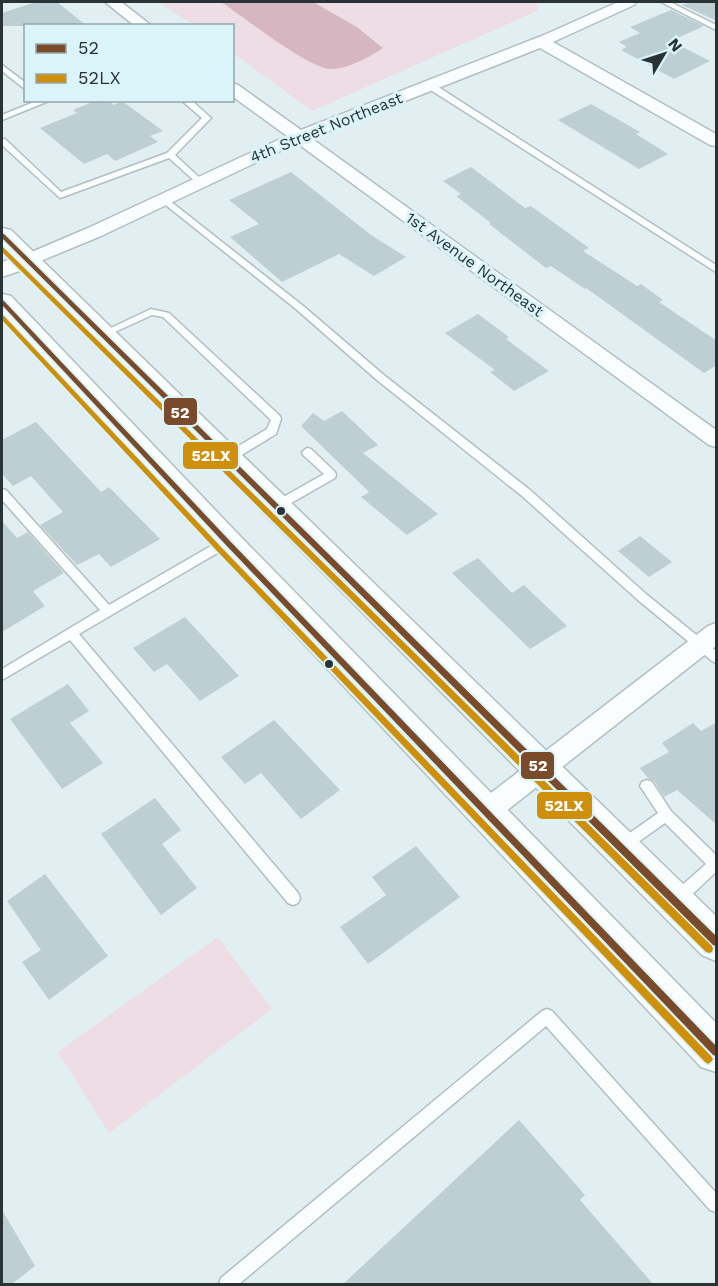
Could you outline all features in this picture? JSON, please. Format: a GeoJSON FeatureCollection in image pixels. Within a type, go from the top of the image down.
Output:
{"type":"FeatureCollection","features":[{"type":"Feature","properties":{"kind":"main road"},"geometry":{"type":"LineString","coordinates":[[2,235],[14,266],[101,335],[717,942]]}},
{"type":"Feature","properties":{"kind":"main road"},"geometry":{"type":"LineString","coordinates":[[2,302],[228,542],[717,1052]]}},
{"type":"Feature","properties":{"kind":"street"},"geometry":{"type":"LineString","coordinates":[[112,2],[142,24]]}},
{"type":"Feature","properties":{"kind":"street","name":"4th Street Northeast"},"geometry":{"type":"LineString","coordinates":[[14,266],[165,200],[198,182],[299,136],[541,42],[629,2]]}},
{"type":"Feature","properties":{"kind":"street"},"geometry":{"type":"LineString","coordinates":[[541,42],[717,141]]}},
{"type":"Feature","properties":{"kind":"street","name":"1st Avenue Northeast"},"geometry":{"type":"LineString","coordinates":[[234,89],[717,440]]}},
{"type":"Feature","properties":{"kind":"street"},"geometry":{"type":"LineString","coordinates":[[487,811],[542,768],[711,646]]}},
{"type":"Feature","properties":{"kind":"lane"},"geometry":{"type":"LineString","coordinates":[[665,2],[717,28]]}},
{"type":"Feature","properties":{"kind":"lane"},"geometry":{"type":"LineString","coordinates":[[2,67],[24,86]]}},
{"type":"Feature","properties":{"kind":"lane"},"geometry":{"type":"LineString","coordinates":[[429,85],[717,269]]}},
{"type":"Feature","properties":{"kind":"lane"},"geometry":{"type":"LineString","coordinates":[[2,118],[41,102]]}},
{"type":"Feature","properties":{"kind":"lane"},"geometry":{"type":"LineString","coordinates":[[2,141],[60,195],[170,155],[207,118],[187,102]]}},
{"type":"Feature","properties":{"kind":"lane"},"geometry":{"type":"LineString","coordinates":[[170,155],[198,182]]}},
{"type":"Feature","properties":{"kind":"lane"},"geometry":{"type":"LineString","coordinates":[[165,200],[299,307],[381,378],[526,493],[642,597],[711,646]]}},
{"type":"Feature","properties":{"kind":"lane"},"geometry":{"type":"LineString","coordinates":[[101,335],[151,312],[166,315],[276,419],[272,431],[226,459]]}},
{"type":"Feature","properties":{"kind":"lane"},"geometry":{"type":"LineString","coordinates":[[275,507],[331,475],[307,452]]}},
{"type":"Feature","properties":{"kind":"lane"},"geometry":{"type":"LineString","coordinates":[[2,493],[108,611]]}},
{"type":"Feature","properties":{"kind":"lane"},"geometry":{"type":"LineString","coordinates":[[2,675],[228,542]]}},
{"type":"Feature","properties":{"kind":"lane"},"geometry":{"type":"LineString","coordinates":[[71,633],[293,898]]}},
{"type":"Feature","properties":{"kind":"lane"},"geometry":{"type":"LineString","coordinates":[[647,786],[666,815],[717,864],[675,901]]}},
{"type":"Feature","properties":{"kind":"lane"},"geometry":{"type":"LineString","coordinates":[[621,847],[666,815]]}},
{"type":"Feature","properties":{"kind":"lane"},"geometry":{"type":"LineString","coordinates":[[226,1284],[547,1016],[717,1204]]}},
{"type":"Feature","properties":{"kind":"shaded area"},"geometry":{"type":"Polygon","coordinates":[[[159,2],[221,2],[299,55],[323,68],[347,65],[371,55],[382,46],[357,27],[313,2],[542,2],[536,4],[539,10],[312,111],[234,54],[234,24],[192,24],[159,2]]]}},
{"type":"Feature","properties":{"kind":"shaded area"},"geometry":{"type":"Polygon","coordinates":[[[221,2],[313,2],[357,27],[383,48],[351,65],[331,69],[321,67],[276,41],[221,2]]]}},
{"type":"Feature","properties":{"kind":"shaded area"},"geometry":{"type":"Polygon","coordinates":[[[218,937],[272,1009],[109,1133],[58,1052],[218,937]]]}},
{"type":"Feature","properties":{"kind":"building"},"geometry":{"type":"Polygon","coordinates":[[[36,2],[57,2],[84,24],[2,26],[2,13],[36,2]]]}},
{"type":"Feature","properties":{"kind":"building"},"geometry":{"type":"Polygon","coordinates":[[[691,2],[717,2],[717,21],[682,5],[691,2]]]}},
{"type":"Feature","properties":{"kind":"building"},"geometry":{"type":"Polygon","coordinates":[[[671,10],[704,26],[671,41],[710,61],[674,79],[621,50],[627,47],[619,42],[640,33],[630,27],[671,10]]]}},
{"type":"Feature","properties":{"kind":"building"},"geometry":{"type":"Polygon","coordinates":[[[92,102],[110,102],[114,105],[123,102],[163,131],[150,136],[158,142],[115,161],[107,154],[84,164],[40,128],[77,113],[73,110],[92,102]]]}},
{"type":"Feature","properties":{"kind":"building"},"geometry":{"type":"Polygon","coordinates":[[[591,104],[640,132],[636,134],[668,154],[639,169],[558,120],[591,104]]]}},
{"type":"Feature","properties":{"kind":"building"},"geometry":{"type":"Polygon","coordinates":[[[471,167],[525,208],[531,206],[589,248],[583,251],[637,286],[641,284],[663,300],[659,302],[717,341],[717,365],[704,373],[586,288],[551,266],[546,268],[489,224],[491,223],[456,196],[461,194],[443,181],[471,167]]]}},
{"type":"Feature","properties":{"kind":"building"},"geometry":{"type":"Polygon","coordinates":[[[291,172],[371,235],[406,257],[374,276],[339,254],[282,282],[230,237],[259,224],[229,200],[291,172]]]}},
{"type":"Feature","properties":{"kind":"building"},"geometry":{"type":"Polygon","coordinates":[[[478,314],[509,337],[506,339],[549,371],[514,391],[490,372],[495,370],[445,333],[478,314]]]}},
{"type":"Feature","properties":{"kind":"building"},"geometry":{"type":"Polygon","coordinates":[[[342,411],[378,445],[363,453],[438,514],[407,535],[361,497],[369,492],[301,426],[313,413],[324,421],[342,411]]]}},
{"type":"Feature","properties":{"kind":"building"},"geometry":{"type":"Polygon","coordinates":[[[36,422],[101,492],[109,487],[160,539],[111,567],[99,554],[77,565],[40,525],[63,512],[31,476],[13,486],[2,474],[2,440],[36,422]]]}},
{"type":"Feature","properties":{"kind":"building"},"geometry":{"type":"Polygon","coordinates":[[[2,521],[17,538],[28,532],[64,573],[33,591],[45,606],[2,632],[2,521]]]}},
{"type":"Feature","properties":{"kind":"building"},"geometry":{"type":"Polygon","coordinates":[[[640,536],[672,562],[649,577],[618,551],[640,536]]]}},
{"type":"Feature","properties":{"kind":"building"},"geometry":{"type":"Polygon","coordinates":[[[478,558],[512,593],[524,585],[567,626],[530,649],[452,573],[478,558]]]}},
{"type":"Feature","properties":{"kind":"building"},"geometry":{"type":"Polygon","coordinates":[[[185,617],[239,676],[200,701],[167,664],[154,672],[133,648],[185,617]]]}},
{"type":"Feature","properties":{"kind":"building"},"geometry":{"type":"Polygon","coordinates":[[[68,684],[89,711],[70,723],[103,763],[62,789],[10,719],[68,684]]]}},
{"type":"Feature","properties":{"kind":"building"},"geometry":{"type":"Polygon","coordinates":[[[274,720],[340,790],[301,819],[261,773],[245,784],[221,757],[274,720]]]}},
{"type":"Feature","properties":{"kind":"building"},"geometry":{"type":"Polygon","coordinates":[[[717,722],[717,825],[677,790],[664,797],[654,781],[648,778],[640,768],[669,752],[662,743],[693,723],[701,731],[717,722]]]}},
{"type":"Feature","properties":{"kind":"building"},"geometry":{"type":"Polygon","coordinates":[[[155,798],[181,830],[162,844],[197,888],[161,915],[101,834],[155,798]]]}},
{"type":"Feature","properties":{"kind":"building"},"geometry":{"type":"Polygon","coordinates":[[[416,846],[460,897],[368,964],[340,927],[386,895],[372,877],[416,846]]]}},
{"type":"Feature","properties":{"kind":"building"},"geometry":{"type":"Polygon","coordinates":[[[45,874],[108,956],[49,1000],[22,962],[41,950],[7,901],[45,874]]]}},
{"type":"Feature","properties":{"kind":"building"},"geometry":{"type":"Polygon","coordinates":[[[519,1120],[585,1195],[580,1200],[653,1284],[343,1284],[519,1120]]]}},
{"type":"Feature","properties":{"kind":"building"},"geometry":{"type":"Polygon","coordinates":[[[2,1210],[35,1266],[12,1284],[2,1284],[2,1210]]]}},
{"type":"Feature","properties":{"kind":"transit line","name":"52"},"geometry":{"type":"LineString","coordinates":[[2,235],[716,942]]}},
{"type":"Feature","properties":{"kind":"transit line","name":"52LX"},"geometry":{"type":"LineString","coordinates":[[2,249],[709,949]]}},
{"type":"Feature","properties":{"kind":"transit line","name":"52"},"geometry":{"type":"LineString","coordinates":[[2,302],[227,542],[716,1052]]}},
{"type":"Feature","properties":{"kind":"transit line","name":"52LX"},"geometry":{"type":"LineString","coordinates":[[2,317],[219,549],[708,1059]]}}]}
